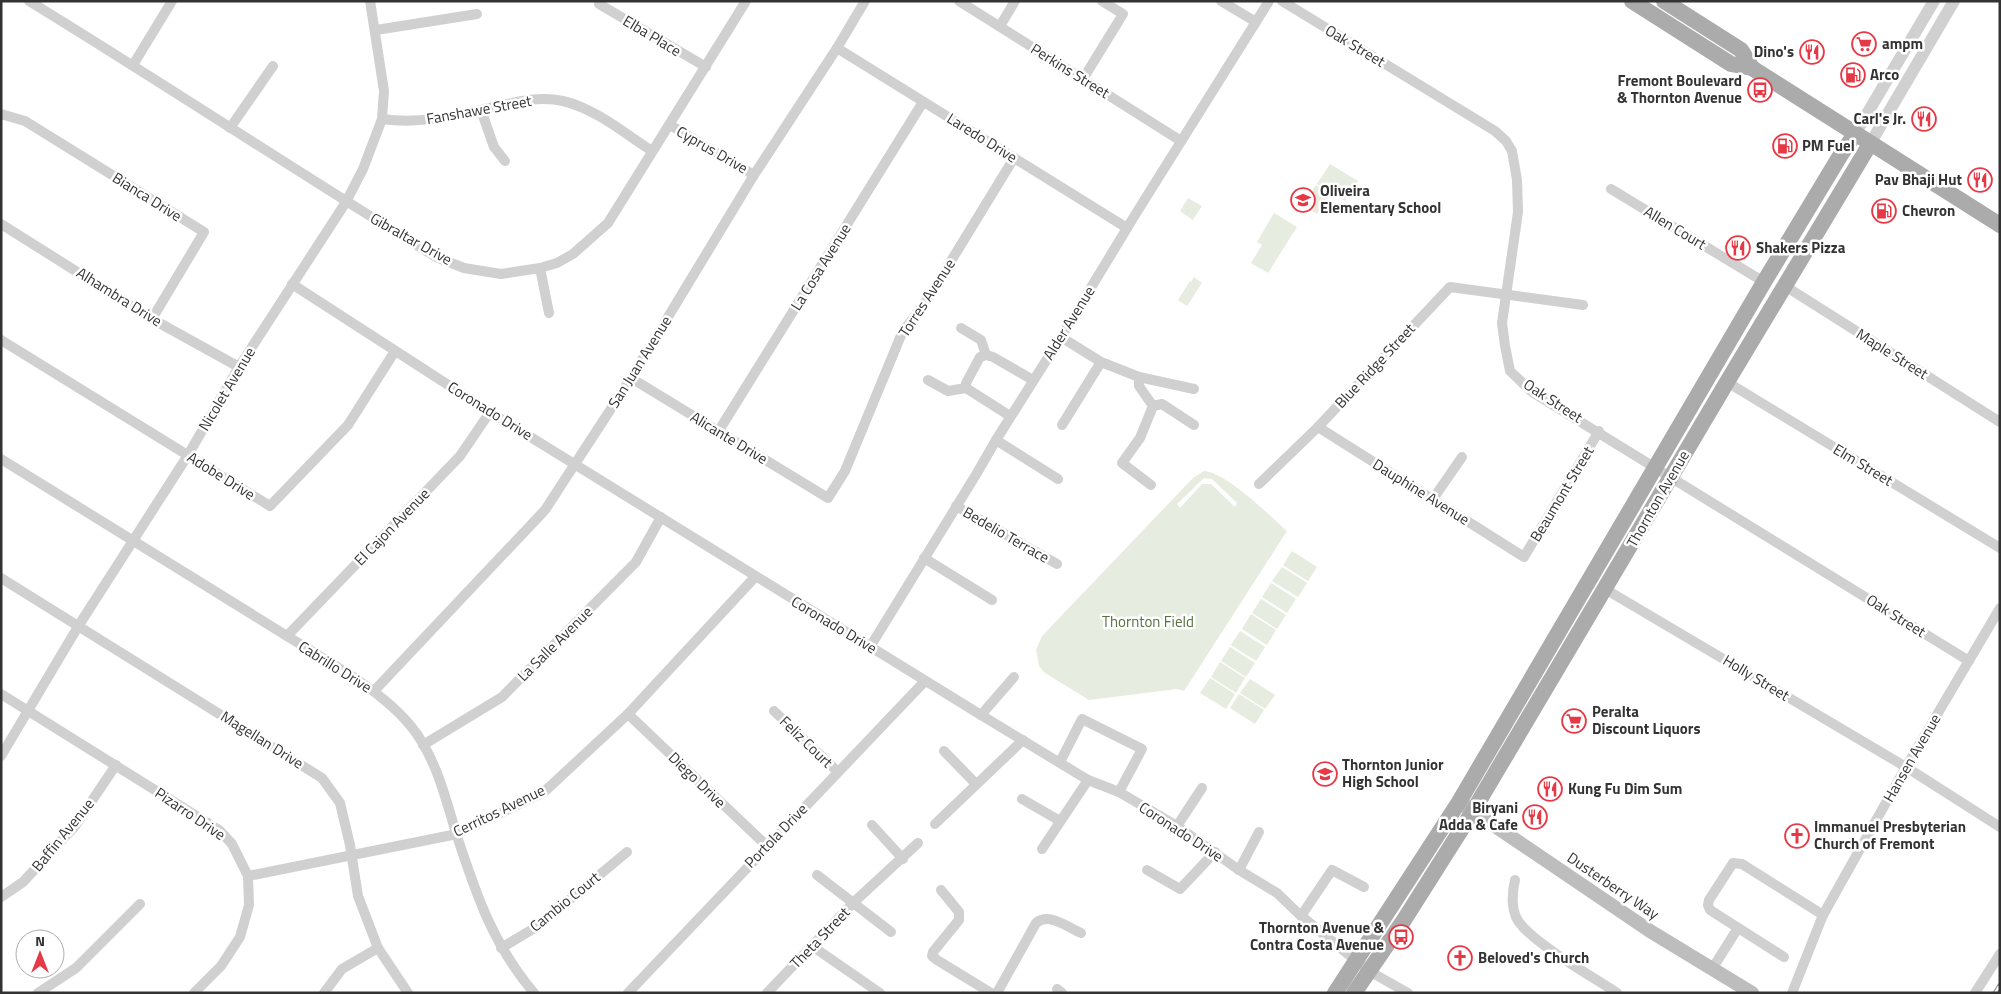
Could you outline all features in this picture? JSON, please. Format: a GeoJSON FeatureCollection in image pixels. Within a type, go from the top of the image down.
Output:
{"type":"FeatureCollection","features":[{"type":"Feature","properties":{"kind":"main road"},"geometry":{"type":"LineString","coordinates":[[1632,1],[1731,64],[1752,68],[2000,225]]}},
{"type":"Feature","properties":{"kind":"main road"},"geometry":{"type":"LineString","coordinates":[[1664,1],[1741,50],[1752,68]]}},
{"type":"Feature","properties":{"kind":"main road","name":"Thornton Avenue"},"geometry":{"type":"LineString","coordinates":[[1354,993],[1363,966],[1764,282],[1855,134]]}},
{"type":"Feature","properties":{"kind":"main road","name":"Thornton Avenue"},"geometry":{"type":"LineString","coordinates":[[1335,993],[1363,966],[1404,920],[1473,811],[1726,382],[1870,144]]}},
{"type":"Feature","properties":{"kind":"main road","name":"Dusterberry Way"},"geometry":{"type":"LineString","coordinates":[[1459,802],[1531,852],[1752,993]]}},
{"type":"Feature","properties":{"kind":"street","name":"Gibraltar Drive"},"geometry":{"type":"LineString","coordinates":[[29,1],[436,257],[464,268],[502,274],[540,268],[557,263],[573,254],[608,223],[746,1]]}},
{"type":"Feature","properties":{"kind":"street"},"geometry":{"type":"LineString","coordinates":[[133,65],[172,1]]}},
{"type":"Feature","properties":{"kind":"street","name":"Nicolet Avenue"},"geometry":{"type":"LineString","coordinates":[[1,756],[79,625],[188,455],[239,367],[346,202],[367,162],[382,119],[384,91],[370,1]]}},
{"type":"Feature","properties":{"kind":"street","name":"San Juan Avenue"},"geometry":{"type":"LineString","coordinates":[[374,691],[545,510],[631,378],[754,175],[837,48],[864,1]]}},
{"type":"Feature","properties":{"kind":"street","name":"Perkins Street"},"geometry":{"type":"LineString","coordinates":[[959,1],[1181,142]]}},
{"type":"Feature","properties":{"kind":"street"},"geometry":{"type":"LineString","coordinates":[[1000,26],[1016,1]]}},
{"type":"Feature","properties":{"kind":"street"},"geometry":{"type":"LineString","coordinates":[[1083,79],[1123,14],[1102,1]]}},
{"type":"Feature","properties":{"kind":"street"},"geometry":{"type":"LineString","coordinates":[[1221,1],[1256,22]]}},
{"type":"Feature","properties":{"kind":"street","name":"Alder Avenue"},"geometry":{"type":"LineString","coordinates":[[870,647],[977,474],[1010,416],[1269,1]]}},
{"type":"Feature","properties":{"kind":"street","name":"Oak Street"},"geometry":{"type":"LineString","coordinates":[[1282,1],[1495,131],[1506,141],[1512,151],[1517,180],[1518,212],[1502,323],[1510,371],[1532,392],[1599,431],[1657,467],[1670,478],[1969,661]]}},
{"type":"Feature","properties":{"kind":"street","name":"Thornton Avenue"},"geometry":{"type":"LineString","coordinates":[[1855,134],[1934,1]]}},
{"type":"Feature","properties":{"kind":"street","name":"Thornton Avenue"},"geometry":{"type":"LineString","coordinates":[[1870,144],[1954,1]]}},
{"type":"Feature","properties":{"kind":"street","name":"Elba Place"},"geometry":{"type":"LineString","coordinates":[[599,4],[706,67]]}},
{"type":"Feature","properties":{"kind":"street"},"geometry":{"type":"LineString","coordinates":[[376,30],[477,14]]}},
{"type":"Feature","properties":{"kind":"street","name":"Laredo Drive"},"geometry":{"type":"LineString","coordinates":[[837,48],[1127,228]]}},
{"type":"Feature","properties":{"kind":"street"},"geometry":{"type":"LineString","coordinates":[[230,128],[273,66]]}},
{"type":"Feature","properties":{"kind":"street","name":"Fanshawe Street"},"geometry":{"type":"LineString","coordinates":[[382,119],[420,121],[534,100],[563,101],[601,117],[652,151]]}},
{"type":"Feature","properties":{"kind":"street","name":"La Cosa Avenue"},"geometry":{"type":"LineString","coordinates":[[718,432],[923,102]]}},
{"type":"Feature","properties":{"kind":"street"},"geometry":{"type":"LineString","coordinates":[[481,110],[494,147],[505,161]]}},
{"type":"Feature","properties":{"kind":"street","name":"Bianca Drive"},"geometry":{"type":"LineString","coordinates":[[1,114],[25,121],[204,232],[152,319]]}},
{"type":"Feature","properties":{"kind":"street","name":"Cyprus Drive"},"geometry":{"type":"LineString","coordinates":[[670,125],[754,175]]}},
{"type":"Feature","properties":{"kind":"street","name":"Torres Avenue"},"geometry":{"type":"LineString","coordinates":[[828,498],[845,472],[902,333],[929,297],[1014,158]]}},
{"type":"Feature","properties":{"kind":"street","name":"Allen Court"},"geometry":{"type":"LineString","coordinates":[[1612,189],[1764,282]]}},
{"type":"Feature","properties":{"kind":"street","name":"Alhambra Drive"},"geometry":{"type":"LineString","coordinates":[[1,224],[152,319],[239,367]]}},
{"type":"Feature","properties":{"kind":"street"},"geometry":{"type":"LineString","coordinates":[[540,268],[549,313]]}},
{"type":"Feature","properties":{"kind":"street","name":"Coronado Drive"},"geometry":{"type":"LineString","coordinates":[[292,284],[490,412],[925,681],[1088,780],[1119,792],[1177,826],[1239,870],[1277,892],[1301,916],[1363,966],[1408,993]]}},
{"type":"Feature","properties":{"kind":"street","name":"Maple Street"},"geometry":{"type":"LineString","coordinates":[[1785,286],[2000,422]]}},
{"type":"Feature","properties":{"kind":"street","name":"Blue Ridge Street"},"geometry":{"type":"LineString","coordinates":[[1259,484],[1318,427],[1450,287],[1506,294]]}},
{"type":"Feature","properties":{"kind":"street"},"geometry":{"type":"LineString","coordinates":[[1506,294],[1584,304]]}},
{"type":"Feature","properties":{"kind":"street"},"geometry":{"type":"LineString","coordinates":[[961,328],[981,340],[986,355]]}},
{"type":"Feature","properties":{"kind":"street"},"geometry":{"type":"LineString","coordinates":[[1061,337],[1101,362],[1139,378],[1194,389]]}},
{"type":"Feature","properties":{"kind":"street","name":"Adobe Drive"},"geometry":{"type":"LineString","coordinates":[[1,340],[270,506],[348,425],[395,351]]}},
{"type":"Feature","properties":{"kind":"street"},"geometry":{"type":"LineString","coordinates":[[966,388],[966,383],[980,357],[986,355],[993,357],[1033,380]]}},
{"type":"Feature","properties":{"kind":"street"},"geometry":{"type":"LineString","coordinates":[[1062,425],[1101,362]]}},
{"type":"Feature","properties":{"kind":"street","name":"Alicante Drive"},"geometry":{"type":"LineString","coordinates":[[631,378],[828,498]]}},
{"type":"Feature","properties":{"kind":"street"},"geometry":{"type":"LineString","coordinates":[[1139,378],[1139,386],[1153,406]]}},
{"type":"Feature","properties":{"kind":"street"},"geometry":{"type":"LineString","coordinates":[[928,380],[948,391],[966,388],[1010,416]]}},
{"type":"Feature","properties":{"kind":"street","name":"Elm Street"},"geometry":{"type":"LineString","coordinates":[[1726,382],[2000,548]]}},
{"type":"Feature","properties":{"kind":"street"},"geometry":{"type":"LineString","coordinates":[[1153,406],[1162,404],[1194,425]]}},
{"type":"Feature","properties":{"kind":"street"},"geometry":{"type":"LineString","coordinates":[[1151,485],[1122,463],[1140,438],[1153,406]]}},
{"type":"Feature","properties":{"kind":"street","name":"El Cajon Avenue"},"geometry":{"type":"LineString","coordinates":[[287,636],[460,456],[490,412]]}},
{"type":"Feature","properties":{"kind":"street","name":"Dauphine Avenue"},"geometry":{"type":"LineString","coordinates":[[1318,427],[1524,557]]}},
{"type":"Feature","properties":{"kind":"street","name":"Beaumont Street"},"geometry":{"type":"LineString","coordinates":[[1524,557],[1599,431]]}},
{"type":"Feature","properties":{"kind":"street"},"geometry":{"type":"LineString","coordinates":[[996,440],[1058,479]]}},
{"type":"Feature","properties":{"kind":"street"},"geometry":{"type":"LineString","coordinates":[[1433,499],[1462,457]]}},
{"type":"Feature","properties":{"kind":"street","name":"Cabrillo Drive"},"geometry":{"type":"LineString","coordinates":[[1,459],[374,691],[393,707],[411,726],[423,745],[435,770],[479,902],[502,948],[534,993]]}},
{"type":"Feature","properties":{"kind":"street","name":"Bedelio Terrace"},"geometry":{"type":"LineString","coordinates":[[956,506],[1058,564]]}},
{"type":"Feature","properties":{"kind":"street","name":"La Salle Avenue"},"geometry":{"type":"LineString","coordinates":[[423,745],[502,697],[636,562],[661,517]]}},
{"type":"Feature","properties":{"kind":"street"},"geometry":{"type":"LineString","coordinates":[[924,558],[992,600]]}},
{"type":"Feature","properties":{"kind":"street","name":"Cerritos Avenue"},"geometry":{"type":"LineString","coordinates":[[248,876],[457,834],[544,792],[628,714],[756,577]]}},
{"type":"Feature","properties":{"kind":"street","name":"Magellan Drive"},"geometry":{"type":"LineString","coordinates":[[1,578],[322,778],[340,803],[352,856],[358,896],[378,948],[408,993]]}},
{"type":"Feature","properties":{"kind":"street","name":"Holly Street"},"geometry":{"type":"LineString","coordinates":[[1605,589],[1906,767],[2000,827]]}},
{"type":"Feature","properties":{"kind":"street","name":"Hansen Avenue"},"geometry":{"type":"LineString","coordinates":[[1792,993],[1822,915],[1906,767],[2000,608]]}},
{"type":"Feature","properties":{"kind":"street"},"geometry":{"type":"LineString","coordinates":[[981,715],[1014,677]]}},
{"type":"Feature","properties":{"kind":"street","name":"Portola Drive"},"geometry":{"type":"LineString","coordinates":[[628,993],[925,681]]}},
{"type":"Feature","properties":{"kind":"street","name":"Pizarro Drive"},"geometry":{"type":"LineString","coordinates":[[1,694],[219,830],[232,844],[248,876],[249,905],[240,937],[221,966],[194,993]]}},
{"type":"Feature","properties":{"kind":"street","name":"Feliz Court"},"geometry":{"type":"LineString","coordinates":[[774,711],[838,772]]}},
{"type":"Feature","properties":{"kind":"street","name":"Diego Drive"},"geometry":{"type":"LineString","coordinates":[[628,714],[767,846]]}},
{"type":"Feature","properties":{"kind":"street"},"geometry":{"type":"LineString","coordinates":[[1060,762],[1082,719],[1142,749],[1119,792]]}},
{"type":"Feature","properties":{"kind":"street"},"geometry":{"type":"LineString","coordinates":[[936,824],[1023,740]]}},
{"type":"Feature","properties":{"kind":"street"},"geometry":{"type":"LineString","coordinates":[[944,751],[976,784]]}},
{"type":"Feature","properties":{"kind":"street","name":"Baffin Avenue"},"geometry":{"type":"LineString","coordinates":[[1,897],[23,882],[75,826],[116,765]]}},
{"type":"Feature","properties":{"kind":"street"},"geometry":{"type":"LineString","coordinates":[[1042,849],[1088,780]]}},
{"type":"Feature","properties":{"kind":"street"},"geometry":{"type":"LineString","coordinates":[[1177,826],[1202,788]]}},
{"type":"Feature","properties":{"kind":"street"},"geometry":{"type":"LineString","coordinates":[[1022,799],[1060,821]]}},
{"type":"Feature","properties":{"kind":"street"},"geometry":{"type":"LineString","coordinates":[[872,825],[903,859]]}},
{"type":"Feature","properties":{"kind":"street"},"geometry":{"type":"LineString","coordinates":[[1239,870],[1258,832]]}},
{"type":"Feature","properties":{"kind":"street","name":"Theta Street"},"geometry":{"type":"LineString","coordinates":[[767,993],[873,883],[903,859],[918,843]]}},
{"type":"Feature","properties":{"kind":"street","name":"Cambio Court"},"geometry":{"type":"LineString","coordinates":[[502,948],[538,926],[626,852]]}},
{"type":"Feature","properties":{"kind":"street"},"geometry":{"type":"LineString","coordinates":[[1147,870],[1180,890],[1215,852]]}},
{"type":"Feature","properties":{"kind":"street"},"geometry":{"type":"LineString","coordinates":[[1784,957],[1710,910],[1709,900],[1733,863],[1742,864],[1822,915]]}},
{"type":"Feature","properties":{"kind":"street"},"geometry":{"type":"LineString","coordinates":[[1301,916],[1332,870],[1364,887]]}},
{"type":"Feature","properties":{"kind":"street"},"geometry":{"type":"LineString","coordinates":[[817,875],[891,932]]}},
{"type":"Feature","properties":{"kind":"street"},"geometry":{"type":"LineString","coordinates":[[1515,880],[1512,896],[1516,919],[1535,940],[1617,993]]}},
{"type":"Feature","properties":{"kind":"street"},"geometry":{"type":"LineString","coordinates":[[941,890],[959,912],[959,920],[933,952],[932,956],[991,993]]}},
{"type":"Feature","properties":{"kind":"street"},"geometry":{"type":"LineString","coordinates":[[38,993],[76,968],[140,904]]}},
{"type":"Feature","properties":{"kind":"street"},"geometry":{"type":"LineString","coordinates":[[996,993],[1036,923],[1041,919],[1048,918],[1081,933]]}},
{"type":"Feature","properties":{"kind":"street"},"geometry":{"type":"LineString","coordinates":[[1712,969],[1738,928]]}},
{"type":"Feature","properties":{"kind":"street"},"geometry":{"type":"LineString","coordinates":[[812,946],[880,993]]}},
{"type":"Feature","properties":{"kind":"street"},"geometry":{"type":"LineString","coordinates":[[324,993],[342,969],[378,948]]}},
{"type":"Feature","properties":{"kind":"street"},"geometry":{"type":"LineString","coordinates":[[1975,993],[2000,954]]}},
{"type":"Feature","properties":{"kind":"green space"},"geometry":{"type":"Polygon","coordinates":[[[1330,164],[1358,181],[1345,201],[1317,184],[1330,164]]]}},
{"type":"Feature","properties":{"kind":"green space"},"geometry":{"type":"Polygon","coordinates":[[[1316,185],[1330,194],[1317,214],[1303,205],[1316,185]]]}},
{"type":"Feature","properties":{"kind":"green space"},"geometry":{"type":"Polygon","coordinates":[[[1188,198],[1202,206],[1193,220],[1180,211],[1188,198]]]}},
{"type":"Feature","properties":{"kind":"green space"},"geometry":{"type":"Polygon","coordinates":[[[1274,213],[1297,227],[1268,273],[1251,263],[1262,245],[1257,242],[1274,213]]]}},
{"type":"Feature","properties":{"kind":"green space"},"geometry":{"type":"Polygon","coordinates":[[[1194,277],[1202,283],[1187,306],[1178,300],[1194,277]]]}},
{"type":"Feature","properties":{"kind":"green space","name":"Thornton Field"},"geometry":{"type":"Polygon","coordinates":[[[1204,471],[1224,479],[1235,486],[1287,531],[1184,691],[1177,689],[1089,700],[1045,673],[1039,666],[1036,650],[1042,636],[1193,478],[1204,471]],[[1204,478],[1177,504],[1180,508],[1202,484],[1211,484],[1235,507],[1237,503],[1212,479],[1204,478]]]}},
{"type":"Feature","properties":{"kind":"green space"},"geometry":{"type":"Polygon","coordinates":[[[1292,551],[1317,567],[1308,581],[1283,565],[1292,551]]]}},
{"type":"Feature","properties":{"kind":"green space"},"geometry":{"type":"Polygon","coordinates":[[[1282,567],[1307,583],[1298,597],[1272,581],[1282,567]]]}},
{"type":"Feature","properties":{"kind":"green space"},"geometry":{"type":"Polygon","coordinates":[[[1271,583],[1296,599],[1287,613],[1262,597],[1271,583]]]}},
{"type":"Feature","properties":{"kind":"green space"},"geometry":{"type":"Polygon","coordinates":[[[1261,599],[1286,615],[1277,629],[1252,613],[1261,599]]]}},
{"type":"Feature","properties":{"kind":"green space"},"geometry":{"type":"Polygon","coordinates":[[[1251,614],[1276,630],[1267,645],[1242,629],[1251,614]]]}},
{"type":"Feature","properties":{"kind":"green space"},"geometry":{"type":"Polygon","coordinates":[[[1240,631],[1265,647],[1256,661],[1231,645],[1240,631]]]}},
{"type":"Feature","properties":{"kind":"green space"},"geometry":{"type":"Polygon","coordinates":[[[1230,647],[1255,663],[1246,677],[1221,661],[1230,647]]]}},
{"type":"Feature","properties":{"kind":"green space"},"geometry":{"type":"Polygon","coordinates":[[[1220,662],[1245,678],[1236,693],[1211,677],[1220,662]]]}},
{"type":"Feature","properties":{"kind":"green space"},"geometry":{"type":"Polygon","coordinates":[[[1210,678],[1235,694],[1226,709],[1200,693],[1210,678]]]}},
{"type":"Feature","properties":{"kind":"green space"},"geometry":{"type":"Polygon","coordinates":[[[1250,679],[1275,695],[1265,709],[1240,693],[1250,679]]]}},
{"type":"Feature","properties":{"kind":"green space"},"geometry":{"type":"Polygon","coordinates":[[[1239,694],[1264,710],[1255,724],[1230,708],[1239,694]]]}},
{"type":"Feature","properties":{"kind":"railway"},"geometry":{"type":"LineString","coordinates":[[1995,993],[2000,985]]}},
{"type":"Feature","properties":{"kind":"place","name":"ampm"},"geometry":{"type":"Point","coordinates":[1864,44]}},
{"type":"Feature","properties":{"kind":"place","name":"Dino's"},"geometry":{"type":"Point","coordinates":[1812,52]}},
{"type":"Feature","properties":{"kind":"place","name":"Arco"},"geometry":{"type":"Point","coordinates":[1853,75]}},
{"type":"Feature","properties":{"kind":"place","name":"Fremont Boulevard & Thornton Avenue"},"geometry":{"type":"Point","coordinates":[1760,90]}},
{"type":"Feature","properties":{"kind":"place","name":"Carl's Jr."},"geometry":{"type":"Point","coordinates":[1924,119]}},
{"type":"Feature","properties":{"kind":"place","name":"PM Fuel"},"geometry":{"type":"Point","coordinates":[1785,146]}},
{"type":"Feature","properties":{"kind":"place","name":"Pav Bhaji Hut"},"geometry":{"type":"Point","coordinates":[1980,180]}},
{"type":"Feature","properties":{"kind":"place","name":"Oliveira Elementary School"},"geometry":{"type":"Point","coordinates":[1303,200]}},
{"type":"Feature","properties":{"kind":"place","name":"Chevron"},"geometry":{"type":"Point","coordinates":[1884,211]}},
{"type":"Feature","properties":{"kind":"place","name":"Shakers Pizza"},"geometry":{"type":"Point","coordinates":[1738,248]}},
{"type":"Feature","properties":{"kind":"place","name":"Peralta Discount Liquors"},"geometry":{"type":"Point","coordinates":[1574,721]}},
{"type":"Feature","properties":{"kind":"place","name":"Thornton Junior High School"},"geometry":{"type":"Point","coordinates":[1325,774]}},
{"type":"Feature","properties":{"kind":"place","name":"Kung Fu Dim Sum"},"geometry":{"type":"Point","coordinates":[1550,789]}},
{"type":"Feature","properties":{"kind":"place","name":"Biryani Adda & Cafe"},"geometry":{"type":"Point","coordinates":[1535,817]}},
{"type":"Feature","properties":{"kind":"place","name":"Immanuel Presbyterian Church of Fremont"},"geometry":{"type":"Point","coordinates":[1797,836]}},
{"type":"Feature","properties":{"kind":"place","name":"Thornton Avenue & Contra Costa Avenue"},"geometry":{"type":"Point","coordinates":[1401,937]}},
{"type":"Feature","properties":{"kind":"place","name":"Beloved's Church"},"geometry":{"type":"Point","coordinates":[1460,958]}}]}
